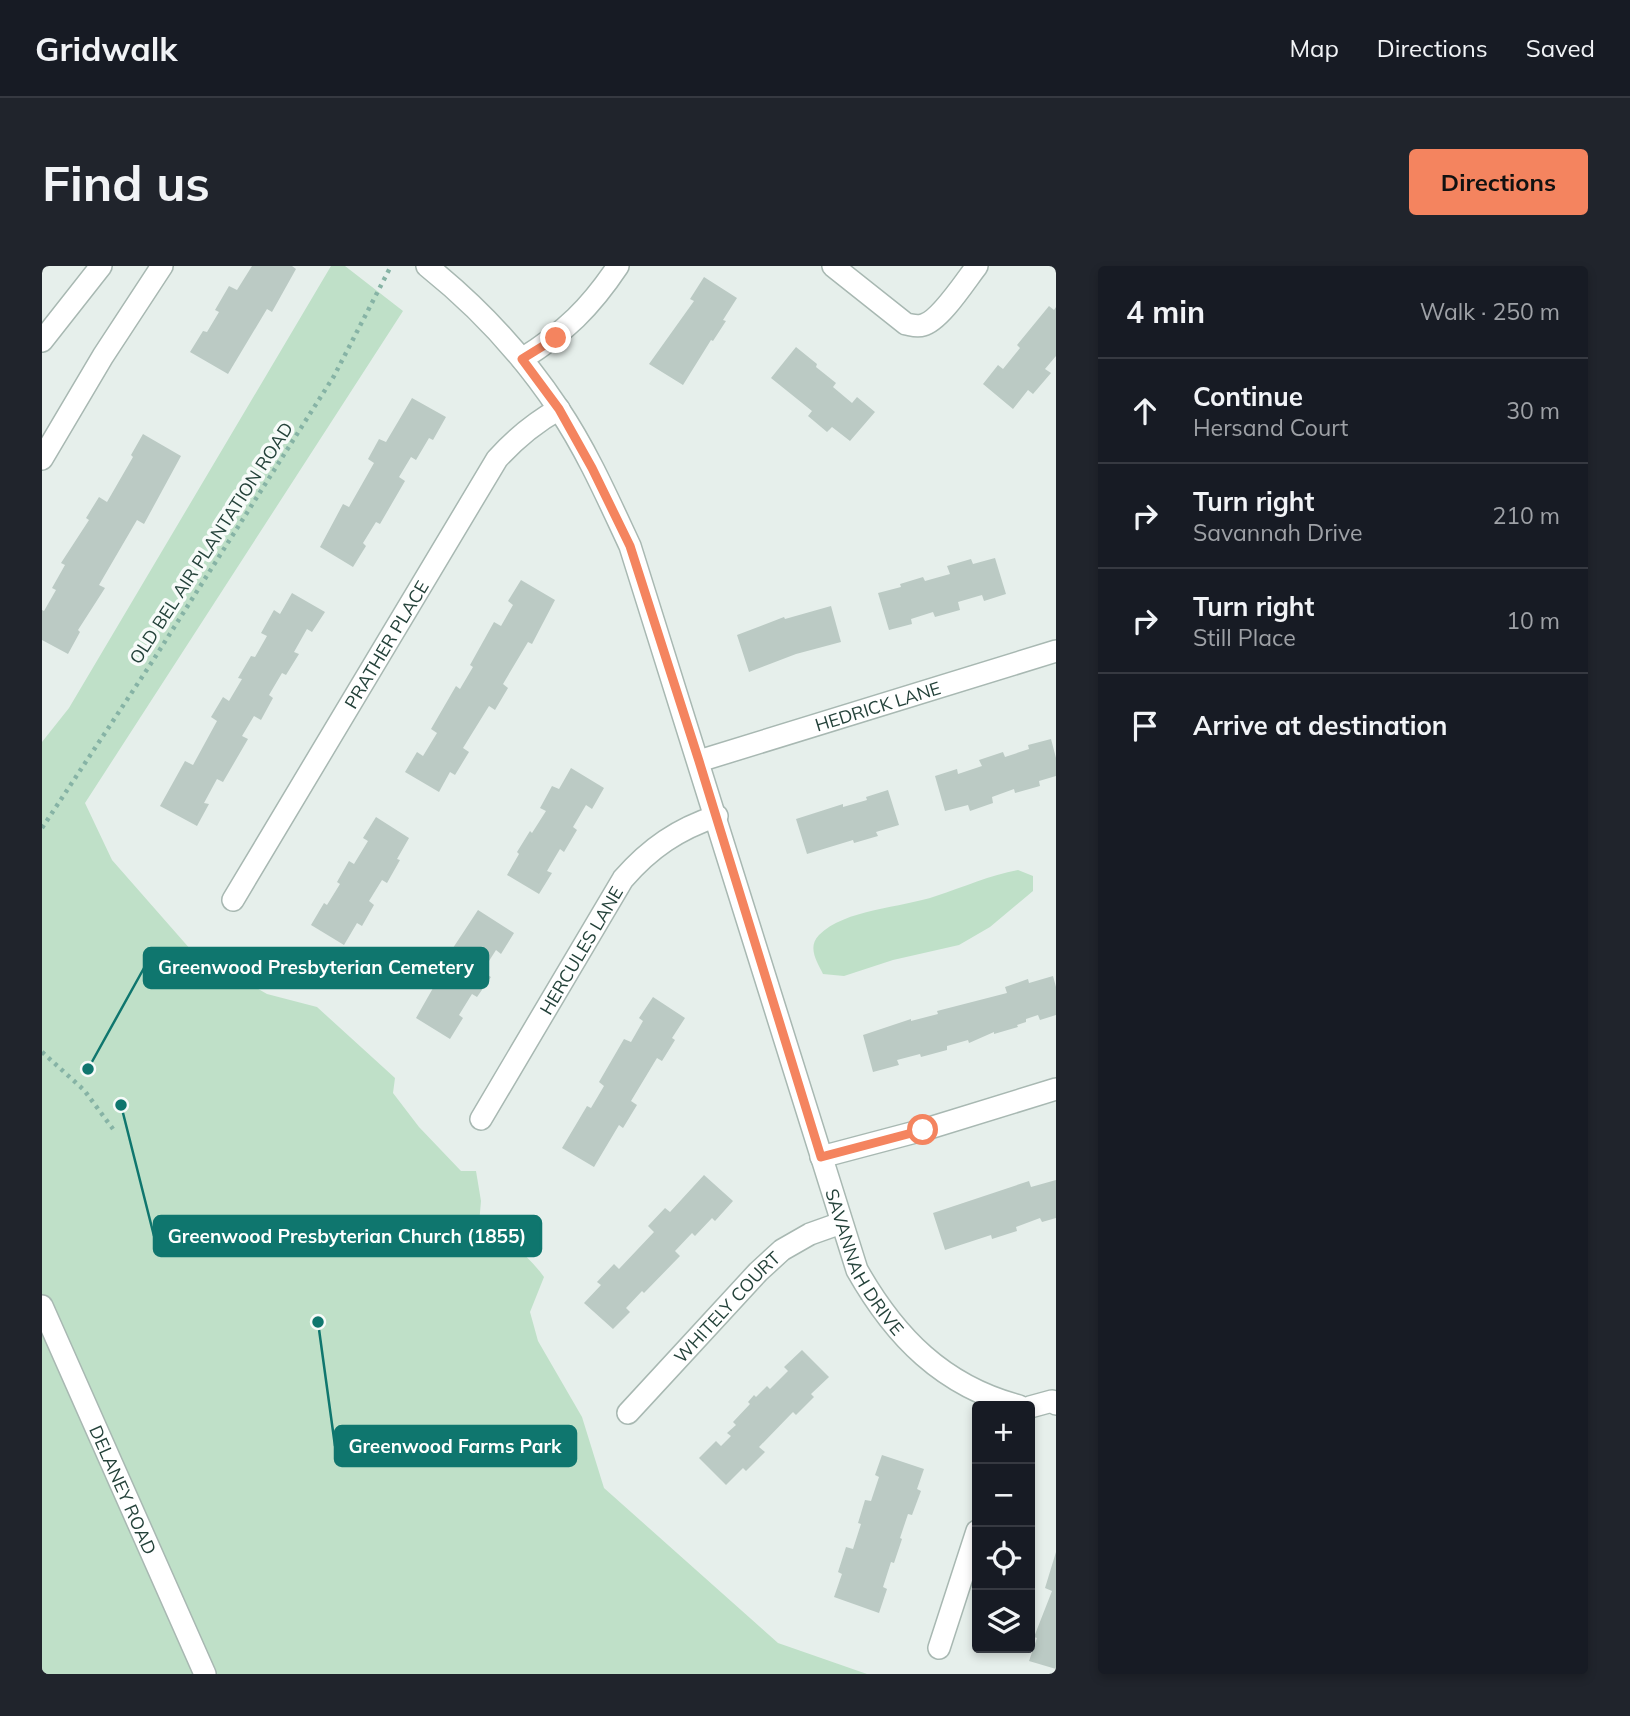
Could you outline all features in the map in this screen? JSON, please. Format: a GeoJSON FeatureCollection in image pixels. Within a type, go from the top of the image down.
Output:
{"type":"FeatureCollection","features":[{"type":"Feature","properties":{"kind":"street"},"geometry":{"type":"LineString","coordinates":[[42,341],[101,266]]}},
{"type":"Feature","properties":{"kind":"street"},"geometry":{"type":"LineString","coordinates":[[42,459],[103,356],[162,266]]}},
{"type":"Feature","properties":{"kind":"street","name":"SAVANNAH DRIVE"},"geometry":{"type":"LineString","coordinates":[[426,266],[455,289],[500,333],[559,409],[592,468],[630,546],[717,816],[857,1270],[877,1305],[902,1336],[932,1364],[965,1385],[1005,1401]]}},
{"type":"Feature","properties":{"kind":"street"},"geometry":{"type":"LineString","coordinates":[[522,359],[556,338],[584,311],[618,266]]}},
{"type":"Feature","properties":{"kind":"street"},"geometry":{"type":"LineString","coordinates":[[834,266],[906,324],[915,326],[925,325],[935,319],[978,266]]}},
{"type":"Feature","properties":{"kind":"street","name":"PRATHER PLACE"},"geometry":{"type":"LineString","coordinates":[[233,900],[497,459],[535,422],[559,409]]}},
{"type":"Feature","properties":{"kind":"street","name":"HEDRICK LANE"},"geometry":{"type":"LineString","coordinates":[[699,761],[1056,651]]}},
{"type":"Feature","properties":{"kind":"street","name":"HERCULES LANE"},"geometry":{"type":"LineString","coordinates":[[481,1119],[623,879],[664,840],[691,825],[717,816]]}},
{"type":"Feature","properties":{"kind":"street"},"geometry":{"type":"LineString","coordinates":[[821,1157],[923,1130],[1056,1088]]}},
{"type":"Feature","properties":{"kind":"street","name":"WHITELY COURT"},"geometry":{"type":"LineString","coordinates":[[628,1413],[758,1272],[782,1250],[810,1234],[841,1223]]}},
{"type":"Feature","properties":{"kind":"street","name":"DELANEY ROAD"},"geometry":{"type":"LineString","coordinates":[[42,1306],[205,1674]]}},
{"type":"Feature","properties":{"kind":"street"},"geometry":{"type":"LineString","coordinates":[[1035,1406],[1052,1401],[1056,1404]]}},
{"type":"Feature","properties":{"kind":"street"},"geometry":{"type":"LineString","coordinates":[[939,1648],[972,1546]]}},
{"type":"Feature","properties":{"kind":"path","name":"OLD BEL AIR PLANTATION ROAD"},"geometry":{"type":"LineString","coordinates":[[42,828],[152,662],[334,376],[391,266]]}},
{"type":"Feature","properties":{"kind":"path"},"geometry":{"type":"LineString","coordinates":[[42,1052],[84,1090],[113,1129]]}},
{"type":"Feature","properties":{"kind":"green space"},"geometry":{"type":"Polygon","coordinates":[[[331,266],[345,266],[403,311],[85,803],[112,860],[191,950],[267,994],[317,1007],[395,1078],[393,1093],[419,1127],[461,1171],[476,1171],[481,1201],[479,1224],[515,1247],[544,1277],[530,1312],[538,1341],[582,1417],[604,1488],[778,1643],[867,1674],[42,1674],[42,742],[69,708],[331,266]]]}},
{"type":"Feature","properties":{"kind":"green space"},"geometry":{"type":"Polygon","coordinates":[[[1018,870],[1033,876],[1033,891],[990,927],[959,945],[893,960],[844,976],[823,974],[818,965],[813,949],[815,940],[830,926],[858,914],[922,900],[1018,870]]]}},
{"type":"Feature","properties":{"kind":"building"},"geometry":{"type":"Polygon","coordinates":[[[252,266],[292,266],[296,269],[272,312],[267,309],[228,374],[190,352],[219,312],[215,310],[229,286],[237,290],[252,266]]]}},
{"type":"Feature","properties":{"kind":"building"},"geometry":{"type":"Polygon","coordinates":[[[704,277],[737,298],[723,320],[726,321],[683,385],[649,364],[694,301],[690,299],[704,277]]]}},
{"type":"Feature","properties":{"kind":"building"},"geometry":{"type":"Polygon","coordinates":[[[1049,306],[1054,310],[1056,307],[1056,356],[1045,369],[1051,373],[1033,394],[1028,390],[1013,409],[983,384],[998,365],[1003,369],[1020,348],[1017,345],[1049,306]]]}},
{"type":"Feature","properties":{"kind":"building"},"geometry":{"type":"Polygon","coordinates":[[[796,347],[836,383],[833,387],[852,403],[857,397],[875,412],[850,441],[832,427],[827,432],[808,416],[812,411],[771,378],[796,347]]]}},
{"type":"Feature","properties":{"kind":"building"},"geometry":{"type":"Polygon","coordinates":[[[412,398],[446,417],[433,440],[429,438],[416,460],[411,457],[399,477],[405,481],[380,524],[376,522],[363,543],[366,546],[353,567],[320,547],[343,504],[349,507],[374,463],[368,459],[379,439],[386,442],[412,398]]]}},
{"type":"Feature","properties":{"kind":"building"},"geometry":{"type":"Polygon","coordinates":[[[143,434],[181,456],[144,524],[137,520],[99,585],[105,588],[78,630],[80,632],[68,654],[42,640],[42,610],[44,611],[56,590],[52,588],[65,565],[61,563],[89,520],[86,518],[99,497],[107,502],[143,434]]]}},
{"type":"Feature","properties":{"kind":"building"},"geometry":{"type":"Polygon","coordinates":[[[995,558],[1006,594],[984,601],[982,595],[958,602],[960,610],[935,617],[933,612],[911,619],[912,624],[889,630],[878,593],[923,577],[925,581],[950,574],[947,566],[971,559],[973,564],[995,558]]]}},
{"type":"Feature","properties":{"kind":"building"},"geometry":{"type":"Polygon","coordinates":[[[521,580],[555,600],[532,644],[528,642],[503,684],[508,688],[495,710],[489,706],[463,748],[469,752],[455,775],[450,772],[439,792],[405,772],[417,752],[423,756],[437,733],[431,729],[456,686],[460,689],[473,667],[470,665],[494,622],[501,626],[513,605],[508,601],[521,580]]]}},
{"type":"Feature","properties":{"kind":"building"},"geometry":{"type":"Polygon","coordinates":[[[292,593],[325,612],[312,632],[307,629],[294,652],[299,654],[286,675],[282,673],[269,695],[273,698],[261,720],[254,716],[242,736],[248,739],[223,782],[217,779],[204,803],[209,804],[197,826],[160,806],[185,761],[193,765],[217,721],[211,717],[223,697],[229,701],[242,679],[238,678],[267,636],[261,633],[274,610],[280,614],[292,593]]]}},
{"type":"Feature","properties":{"kind":"building"},"geometry":{"type":"Polygon","coordinates":[[[831,606],[841,642],[796,654],[749,672],[737,635],[784,617],[785,619],[831,606]]]}},
{"type":"Feature","properties":{"kind":"building"},"geometry":{"type":"Polygon","coordinates":[[[1051,739],[1056,758],[1056,776],[1039,781],[1040,786],[1015,793],[1014,789],[992,797],[993,803],[970,811],[968,805],[945,811],[935,776],[957,769],[958,774],[982,766],[979,760],[1003,752],[1005,757],[1029,749],[1028,745],[1051,739]]]}},
{"type":"Feature","properties":{"kind":"building"},"geometry":{"type":"Polygon","coordinates":[[[571,768],[604,788],[592,809],[586,805],[573,827],[577,830],[564,852],[560,849],[547,871],[552,873],[539,894],[507,875],[519,854],[517,852],[546,811],[540,808],[552,786],[559,789],[571,768]]]}},
{"type":"Feature","properties":{"kind":"building"},"geometry":{"type":"Polygon","coordinates":[[[888,790],[899,825],[876,832],[878,836],[854,843],[853,840],[807,854],[796,819],[843,804],[843,807],[867,800],[866,797],[888,790]]]}},
{"type":"Feature","properties":{"kind":"building"},"geometry":{"type":"Polygon","coordinates":[[[376,817],[409,838],[387,883],[382,880],[369,901],[374,905],[362,926],[357,923],[344,945],[311,925],[340,884],[337,882],[349,861],[354,864],[368,841],[363,838],[376,817]]]}},
{"type":"Feature","properties":{"kind":"building"},"geometry":{"type":"Polygon","coordinates":[[[478,910],[514,933],[501,954],[496,950],[482,972],[491,977],[477,997],[472,994],[459,1015],[463,1018],[450,1039],[416,1018],[441,974],[445,977],[458,956],[451,951],[478,910]]]}},
{"type":"Feature","properties":{"kind":"building"},"geometry":{"type":"Polygon","coordinates":[[[1053,976],[1056,987],[1056,1015],[1040,1020],[1038,1015],[1026,1019],[1026,1022],[1017,1025],[1018,1027],[994,1032],[969,1043],[968,1040],[947,1046],[947,1050],[897,1060],[899,1065],[873,1072],[863,1035],[911,1019],[938,1014],[937,1011],[1007,993],[1005,987],[1028,979],[1029,983],[1053,976]]]}},
{"type":"Feature","properties":{"kind":"building"},"geometry":{"type":"Polygon","coordinates":[[[653,997],[685,1018],[662,1061],[657,1058],[631,1101],[637,1105],[623,1128],[619,1125],[594,1167],[562,1148],[587,1106],[591,1108],[604,1086],[599,1082],[624,1039],[631,1042],[643,1021],[639,1018],[653,997]]]}},
{"type":"Feature","properties":{"kind":"building"},"geometry":{"type":"Polygon","coordinates":[[[704,1175],[733,1201],[715,1221],[712,1218],[695,1236],[692,1233],[675,1251],[680,1256],[626,1308],[630,1312],[613,1329],[584,1303],[601,1285],[597,1282],[614,1264],[619,1269],[654,1232],[648,1226],[665,1208],[670,1212],[704,1175]]]}},
{"type":"Feature","properties":{"kind":"building"},"geometry":{"type":"Polygon","coordinates":[[[1056,1180],[1056,1218],[1042,1222],[1040,1218],[1016,1227],[1017,1231],[992,1239],[991,1235],[945,1250],[933,1213],[1029,1181],[1031,1187],[1056,1180]]]}},
{"type":"Feature","properties":{"kind":"building"},"geometry":{"type":"Polygon","coordinates":[[[802,1350],[829,1377],[811,1394],[814,1397],[796,1415],[793,1412],[759,1447],[765,1452],[746,1471],[743,1468],[726,1485],[699,1458],[716,1441],[721,1446],[731,1436],[727,1433],[736,1425],[733,1422],[750,1404],[748,1402],[767,1386],[770,1389],[788,1371],[784,1367],[802,1350]]]}},
{"type":"Feature","properties":{"kind":"building"},"geometry":{"type":"Polygon","coordinates":[[[882,1455],[924,1469],[917,1489],[921,1491],[912,1515],[908,1514],[894,1563],[891,1562],[883,1587],[887,1589],[879,1613],[834,1597],[842,1574],[838,1572],[846,1547],[853,1549],[865,1500],[871,1501],[879,1477],[875,1475],[882,1455]]]}},
{"type":"Feature","properties":{"kind":"building"},"geometry":{"type":"Polygon","coordinates":[[[1056,1552],[1056,1669],[1029,1661],[1032,1653],[1035,1653],[1035,1634],[1052,1591],[1045,1588],[1056,1552]]]}},
{"type":"Feature","properties":{"kind":"place","name":"Greenwood Presbyterian Cemetery"},"geometry":{"type":"Point","coordinates":[88,1069]}},
{"type":"Feature","properties":{"kind":"place","name":"Greenwood Presbyterian Church (1855)"},"geometry":{"type":"Point","coordinates":[121,1105]}},
{"type":"Feature","properties":{"kind":"place","name":"Greenwood Farms Park"},"geometry":{"type":"Point","coordinates":[318,1322]}},
{"type":"Feature","properties":{"kind":"route"},"geometry":{"type":"LineString","coordinates":[[556,338],[522,359],[559,409],[592,468],[630,546],[821,1157],[923,1130]]}}]}
